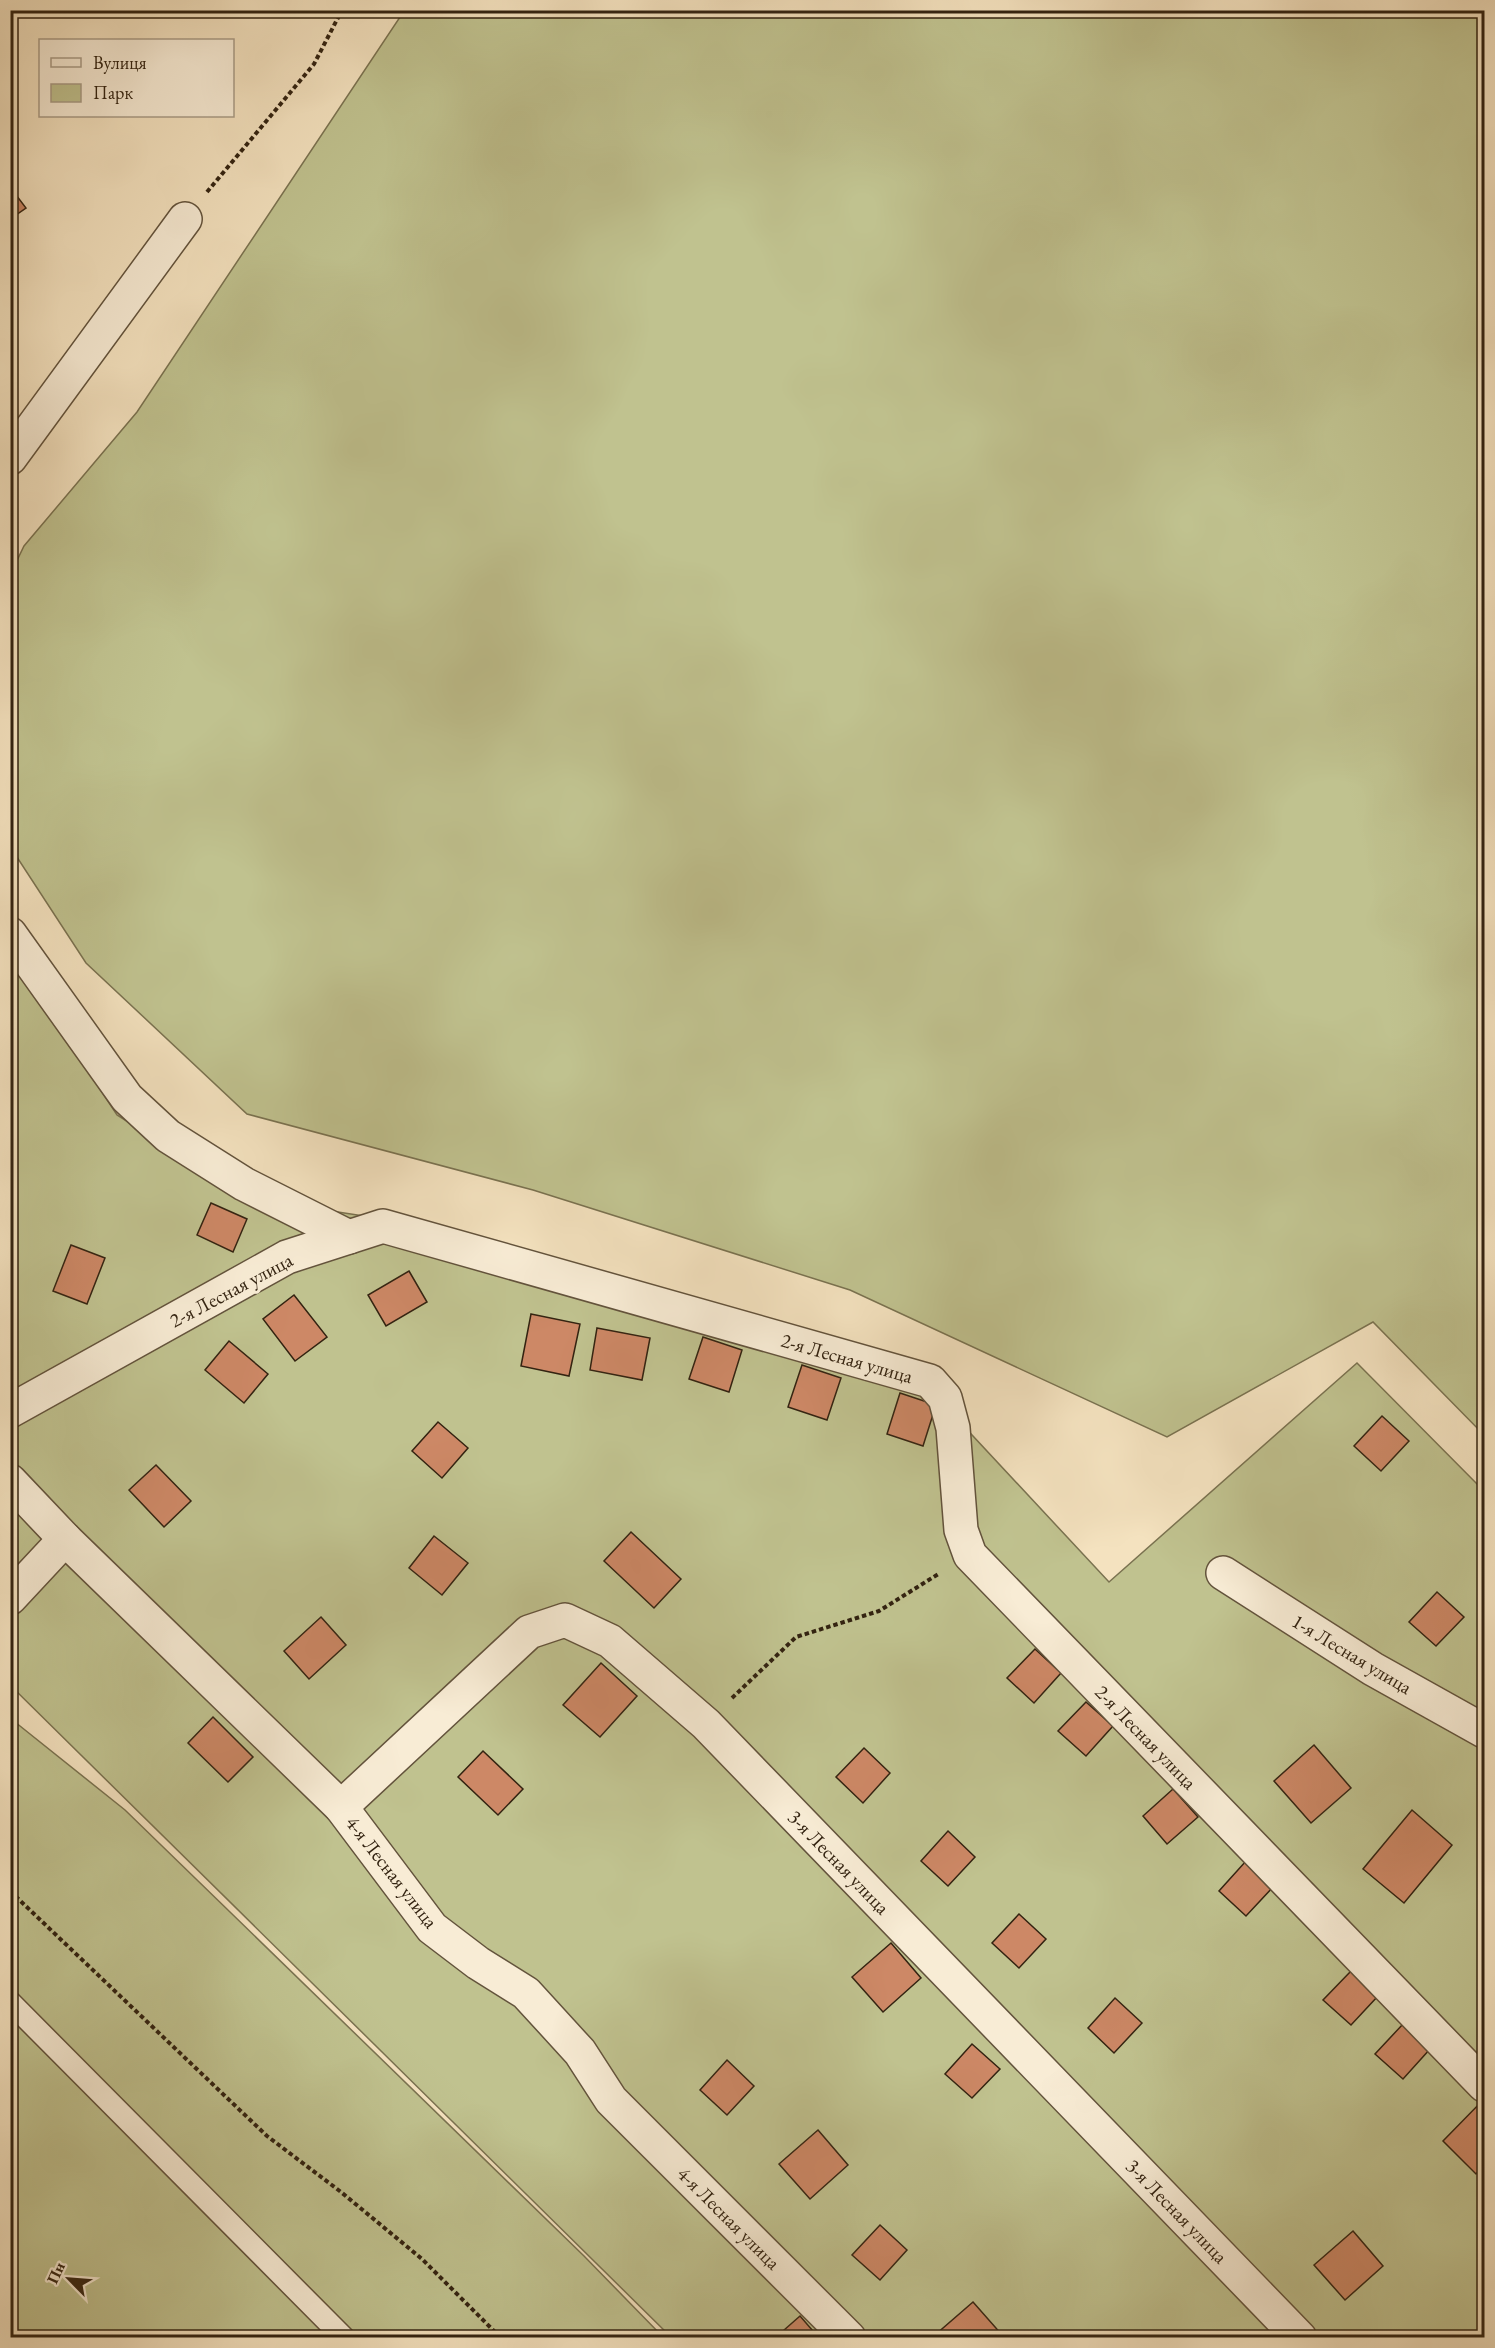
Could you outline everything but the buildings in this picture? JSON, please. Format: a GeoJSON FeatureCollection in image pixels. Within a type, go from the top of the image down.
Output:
{"type":"FeatureCollection","features":[{"type":"Feature","properties":{"kind":"street"},"geometry":{"type":"LineString","coordinates":[[10,458],[185,219]]}},
{"type":"Feature","properties":{"kind":"street"},"geometry":{"type":"LineString","coordinates":[[10,934],[128,1098],[168,1136],[244,1184],[349,1237]]}},
{"type":"Feature","properties":{"kind":"street","name":"2-я Лесная улица"},"geometry":{"type":"LineString","coordinates":[[10,1411],[287,1257],[382,1226],[930,1381],[945,1398],[953,1428],[961,1530],[970,1555],[1485,2085]]}},
{"type":"Feature","properties":{"kind":"street","name":"4-я Лесная улица"},"geometry":{"type":"LineString","coordinates":[[10,1481],[65,1539],[341,1807],[432,1928],[478,1963],[526,1993],[580,2052],[611,2100],[849,2337]]}},
{"type":"Feature","properties":{"kind":"street"},"geometry":{"type":"LineString","coordinates":[[10,1598],[65,1539]]}},
{"type":"Feature","properties":{"kind":"street","name":"1-я Лесная улица"},"geometry":{"type":"LineString","coordinates":[[1223,1573],[1373,1669],[1485,1731]]}},
{"type":"Feature","properties":{"kind":"street","name":"3-я Лесная улица"},"geometry":{"type":"LineString","coordinates":[[341,1807],[529,1632],[565,1620],[610,1641],[706,1724],[1300,2337]]}},
{"type":"Feature","properties":{"kind":"lane"},"geometry":{"type":"LineString","coordinates":[[10,2002],[344,2337]]}},
{"type":"Feature","properties":{"kind":"path"},"geometry":{"type":"LineString","coordinates":[[185,219],[314,64],[342,10]]}},
{"type":"Feature","properties":{"kind":"path"},"geometry":{"type":"LineString","coordinates":[[706,1724],[796,1637],[879,1611],[970,1555]]}},
{"type":"Feature","properties":{"kind":"path"},"geometry":{"type":"LineString","coordinates":[[10,1891],[267,2136],[341,2192],[423,2259],[501,2337]]}},
{"type":"Feature","properties":{"kind":"green space"},"geometry":{"type":"Polygon","coordinates":[[[404,11],[1484,11],[1484,1435],[1373,1322],[1167,1437],[850,1290],[533,1190],[247,1114],[86,963],[11,848],[11,573],[24,546],[137,412],[404,11]]]}},
{"type":"Feature","properties":{"kind":"green space"},"geometry":{"type":"Polygon","coordinates":[[[10,952],[117,1115],[248,1198],[396,1221],[931,1391],[1109,1582],[1357,1363],[1484,1491],[1484,2337],[671,2337],[11,1686],[10,952]]]}},
{"type":"Feature","properties":{"kind":"green space"},"geometry":{"type":"Polygon","coordinates":[[[10,1718],[125,1810],[584,2256],[663,2337],[11,2337],[10,1718]]]}}]}
